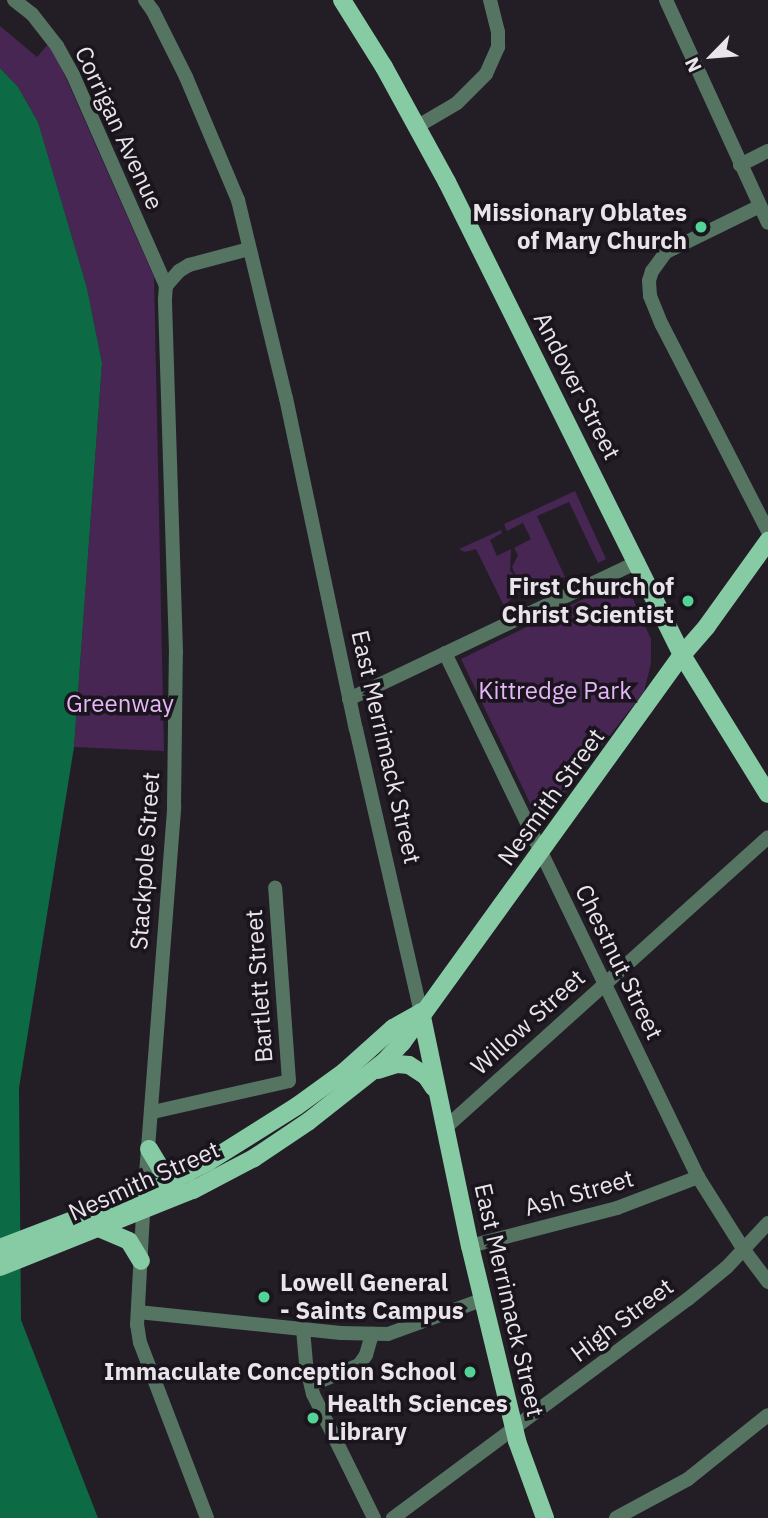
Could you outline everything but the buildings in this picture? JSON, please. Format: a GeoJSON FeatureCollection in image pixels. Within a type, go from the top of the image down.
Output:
{"type":"FeatureCollection","features":[{"type":"Feature","properties":{"kind":"main road","name":"Andover Street"},"geometry":{"type":"LineString","coordinates":[[342,0],[418,126],[638,562],[682,655],[765,780]]}},
{"type":"Feature","properties":{"kind":"main road","name":"Nesmith Street"},"geometry":{"type":"LineString","coordinates":[[0,1267],[143,1213],[193,1191],[254,1158],[371,1072],[402,1043],[421,1012],[768,541]]}},
{"type":"Feature","properties":{"kind":"main road","name":"Nesmith Street"},"geometry":{"type":"LineString","coordinates":[[0,1248],[61,1226],[188,1173],[297,1106],[344,1072],[393,1028],[421,1012]]}},
{"type":"Feature","properties":{"kind":"main road","name":"East Merrimack Street"},"geometry":{"type":"LineString","coordinates":[[421,1012],[470,1246],[523,1463],[545,1518]]}},
{"type":"Feature","properties":{"kind":"main road"},"geometry":{"type":"LineString","coordinates":[[371,1072],[397,1064],[409,1065],[426,1076],[439,1101]]}},
{"type":"Feature","properties":{"kind":"main road"},"geometry":{"type":"LineString","coordinates":[[149,1149],[154,1161],[167,1172],[188,1173]]}},
{"type":"Feature","properties":{"kind":"main road"},"geometry":{"type":"LineString","coordinates":[[102,1229],[129,1241],[141,1261]]}},
{"type":"Feature","properties":{"kind":"street","name":"Corrigan Avenue"},"geometry":{"type":"LineString","coordinates":[[14,0],[32,14],[73,75],[166,286]]}},
{"type":"Feature","properties":{"kind":"street","name":"East Merrimack Street"},"geometry":{"type":"LineString","coordinates":[[145,0],[187,77],[220,152],[237,200],[286,398],[349,699],[421,1012]]}},
{"type":"Feature","properties":{"kind":"street"},"geometry":{"type":"LineString","coordinates":[[418,126],[457,103],[486,74],[498,47],[498,32],[489,0]]}},
{"type":"Feature","properties":{"kind":"street"},"geometry":{"type":"LineString","coordinates":[[666,0],[768,223]]}},
{"type":"Feature","properties":{"kind":"street"},"geometry":{"type":"LineString","coordinates":[[740,165],[768,151]]}},
{"type":"Feature","properties":{"kind":"street"},"geometry":{"type":"LineString","coordinates":[[760,206],[666,252],[652,271],[649,282],[650,296],[662,325],[768,531]]}},
{"type":"Feature","properties":{"kind":"street"},"geometry":{"type":"LineString","coordinates":[[166,286],[178,271],[190,265],[249,249]]}},
{"type":"Feature","properties":{"kind":"street","name":"Stackpole Street"},"geometry":{"type":"LineString","coordinates":[[166,286],[176,663],[174,806],[138,1312],[140,1343],[207,1518]]}},
{"type":"Feature","properties":{"kind":"street"},"geometry":{"type":"LineString","coordinates":[[349,699],[638,562]]}},
{"type":"Feature","properties":{"kind":"street","name":"Chestnut Street"},"geometry":{"type":"LineString","coordinates":[[446,653],[698,1177],[744,1250],[768,1282]]}},
{"type":"Feature","properties":{"kind":"street","name":"Willow Street"},"geometry":{"type":"LineString","coordinates":[[444,1129],[768,837]]}},
{"type":"Feature","properties":{"kind":"street","name":"Bartlett Street"},"geometry":{"type":"LineString","coordinates":[[153,1112],[289,1081],[275,888]]}},
{"type":"Feature","properties":{"kind":"street","name":"Ash Street"},"geometry":{"type":"LineString","coordinates":[[470,1246],[617,1208],[698,1177]]}},
{"type":"Feature","properties":{"kind":"street","name":"High Street"},"geometry":{"type":"LineString","coordinates":[[393,1518],[688,1299],[744,1250],[768,1223]]}},
{"type":"Feature","properties":{"kind":"street"},"geometry":{"type":"LineString","coordinates":[[138,1312],[372,1334],[404,1330],[484,1299]]}},
{"type":"Feature","properties":{"kind":"street"},"geometry":{"type":"LineString","coordinates":[[303,1329],[311,1385],[374,1518]]}},
{"type":"Feature","properties":{"kind":"street"},"geometry":{"type":"LineString","coordinates":[[311,1385],[359,1365],[366,1355],[372,1334]]}},
{"type":"Feature","properties":{"kind":"street"},"geometry":{"type":"LineString","coordinates":[[616,1518],[688,1479],[768,1415]]}},
{"type":"Feature","properties":{"kind":"green space","name":"Greenway"},"geometry":{"type":"Polygon","coordinates":[[[0,26],[37,57],[50,42],[154,277],[164,751],[74,747],[102,363],[87,288],[38,122],[18,87],[0,68],[0,26]]]}},
{"type":"Feature","properties":{"kind":"green space"},"geometry":{"type":"Polygon","coordinates":[[[575,491],[606,559],[598,563],[569,502],[537,516],[565,577],[544,581],[516,576],[512,567],[518,555],[514,548],[531,539],[523,523],[507,531],[504,524],[575,491]]]}},
{"type":"Feature","properties":{"kind":"green space"},"geometry":{"type":"Polygon","coordinates":[[[501,530],[502,533],[490,540],[497,556],[511,549],[510,571],[521,581],[516,594],[504,606],[476,549],[465,552],[459,549],[501,530]]]}},
{"type":"Feature","properties":{"kind":"green space","name":"Kittredge Park"},"geometry":{"type":"Polygon","coordinates":[[[624,579],[651,639],[651,663],[644,692],[540,824],[461,659],[624,579]]]}},
{"type":"Feature","properties":{"kind":"shaded area"},"geometry":{"type":"Polygon","coordinates":[[[0,68],[18,87],[38,122],[87,288],[102,363],[74,747],[19,1088],[21,1320],[98,1518],[0,1518],[0,68]]]}},
{"type":"Feature","properties":{"kind":"place","name":"Missionary Oblates of Mary Church"},"geometry":{"type":"Point","coordinates":[701,227]}},
{"type":"Feature","properties":{"kind":"place","name":"First Church of Christ Scientist"},"geometry":{"type":"Point","coordinates":[688,601]}},
{"type":"Feature","properties":{"kind":"place","name":"Lowell General - Saints Campus"},"geometry":{"type":"Point","coordinates":[264,1297]}},
{"type":"Feature","properties":{"kind":"place","name":"Immaculate Conception School"},"geometry":{"type":"Point","coordinates":[470,1372]}},
{"type":"Feature","properties":{"kind":"place","name":"Health Sciences Library"},"geometry":{"type":"Point","coordinates":[313,1418]}}]}
